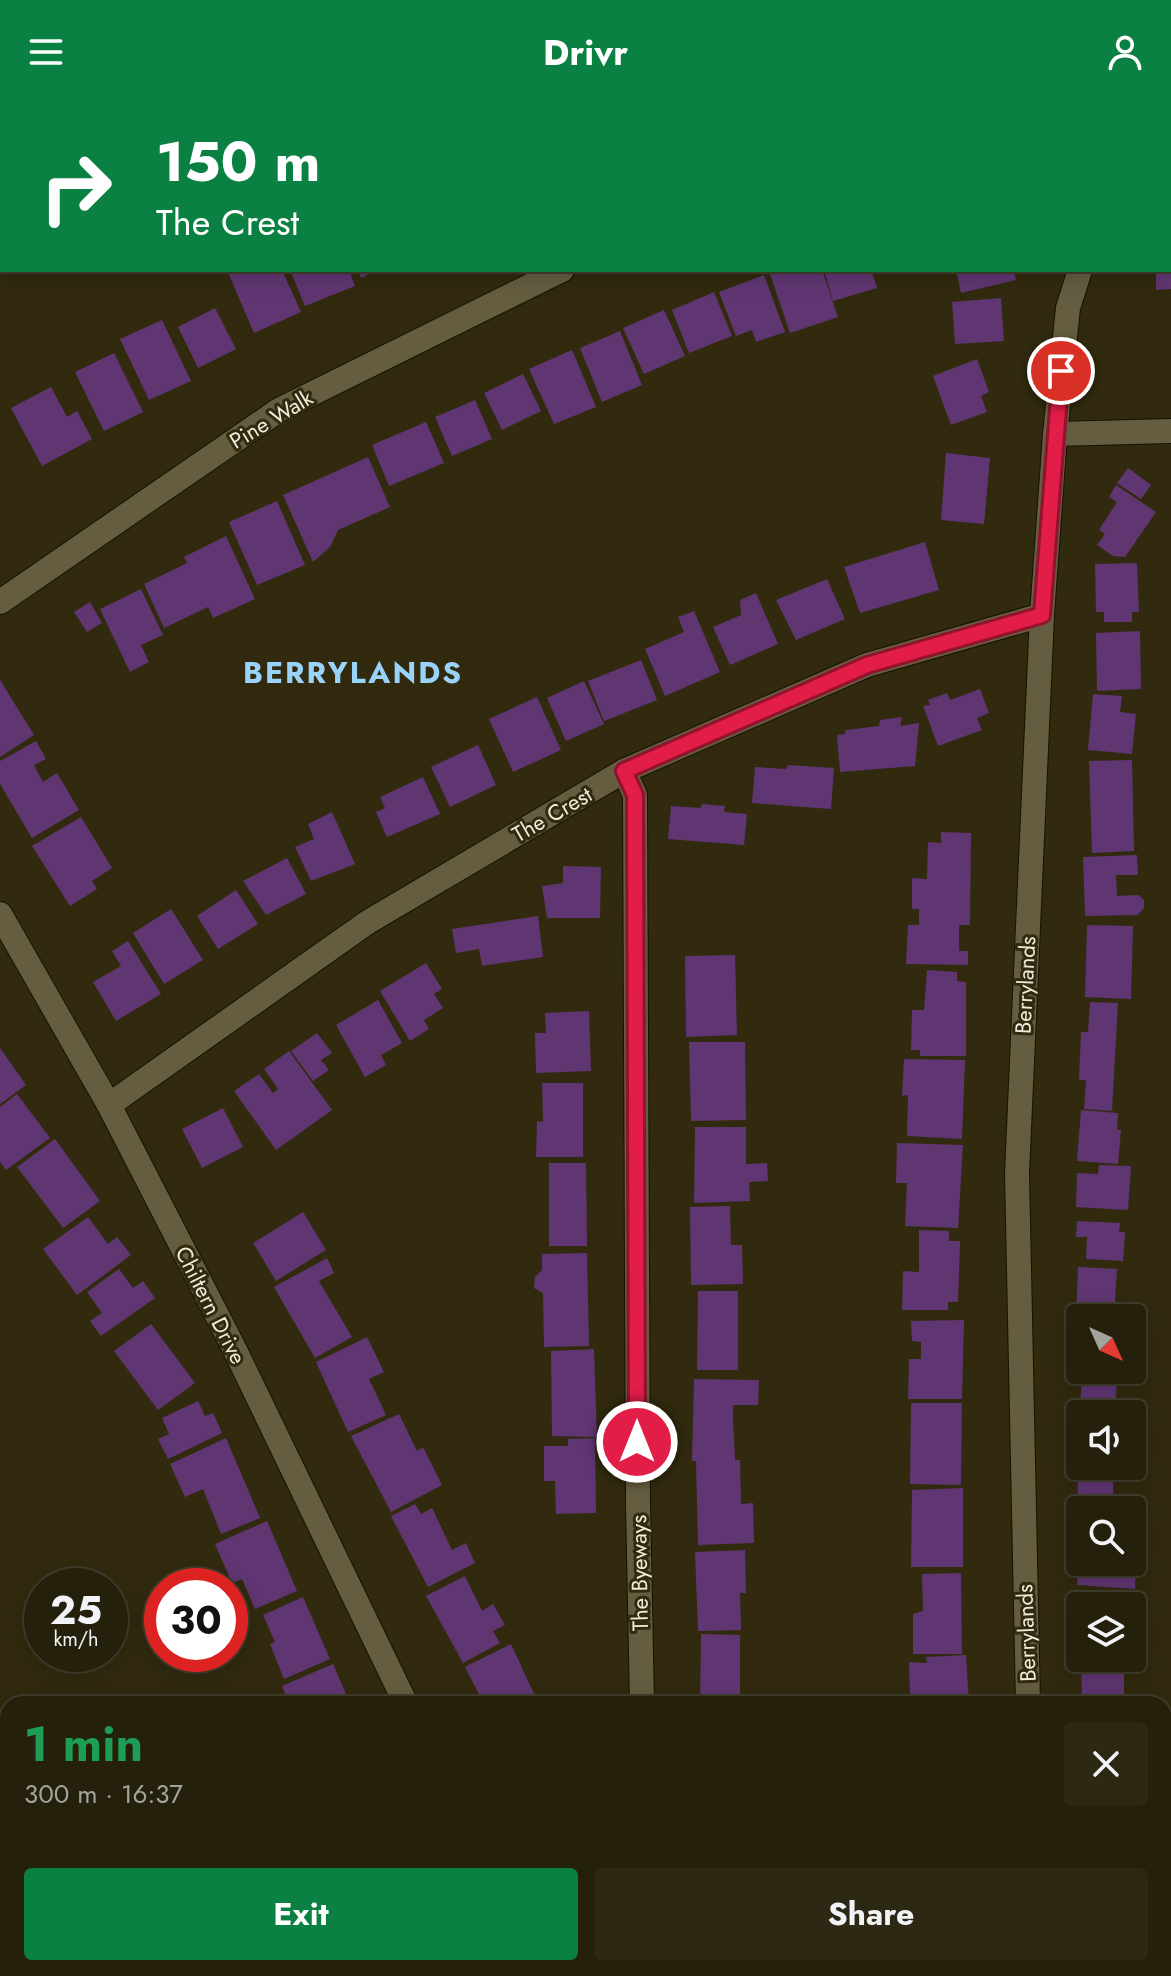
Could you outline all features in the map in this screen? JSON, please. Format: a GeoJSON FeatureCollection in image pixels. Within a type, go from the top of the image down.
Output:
{"type":"FeatureCollection","features":[{"type":"Feature","properties":{"kind":"street","name":"Pine Walk"},"geometry":{"type":"LineString","coordinates":[[0,602],[279,410],[558,272]]}},
{"type":"Feature","properties":{"kind":"street","name":"Berrylands"},"geometry":{"type":"LineString","coordinates":[[1028,1696],[1017,1173],[1042,615],[1068,308],[1079,272]]}},
{"type":"Feature","properties":{"kind":"street"},"geometry":{"type":"LineString","coordinates":[[1055,434],[1171,431]]}},
{"type":"Feature","properties":{"kind":"street","name":"The Crest"},"geometry":{"type":"LineString","coordinates":[[109,1105],[368,922],[624,771],[867,665],[1042,615]]}},
{"type":"Feature","properties":{"kind":"street","name":"The Byeways"},"geometry":{"type":"LineString","coordinates":[[624,771],[635,795],[642,1696]]}},
{"type":"Feature","properties":{"kind":"street","name":"Chiltern Drive"},"geometry":{"type":"LineString","coordinates":[[0,914],[109,1105],[242,1364],[402,1696]]}},
{"type":"Feature","properties":{"kind":"building"},"geometry":{"type":"Polygon","coordinates":[[[228,272],[283,272],[301,312],[254,333],[228,272]]]}},
{"type":"Feature","properties":{"kind":"building"},"geometry":{"type":"Polygon","coordinates":[[[291,272],[350,272],[355,286],[305,306],[291,272]]]}},
{"type":"Feature","properties":{"kind":"building"},"geometry":{"type":"Polygon","coordinates":[[[359,272],[373,272],[361,278],[359,272]]]}},
{"type":"Feature","properties":{"kind":"building"},"geometry":{"type":"Polygon","coordinates":[[[823,272],[838,317],[790,333],[770,274],[823,272]]]}},
{"type":"Feature","properties":{"kind":"building"},"geometry":{"type":"Polygon","coordinates":[[[825,272],[872,272],[877,288],[833,301],[825,272]]]}},
{"type":"Feature","properties":{"kind":"building"},"geometry":{"type":"Polygon","coordinates":[[[956,272],[1014,272],[1016,280],[961,293],[956,272]]]}},
{"type":"Feature","properties":{"kind":"building"},"geometry":{"type":"Polygon","coordinates":[[[1156,272],[1171,272],[1171,289],[1156,290],[1156,272]]]}},
{"type":"Feature","properties":{"kind":"building"},"geometry":{"type":"Polygon","coordinates":[[[764,275],[785,332],[756,342],[752,330],[736,336],[719,292],[764,275]]]}},
{"type":"Feature","properties":{"kind":"building"},"geometry":{"type":"Polygon","coordinates":[[[714,292],[732,336],[689,353],[672,310],[714,292]]]}},
{"type":"Feature","properties":{"kind":"building"},"geometry":{"type":"Polygon","coordinates":[[[1001,298],[1004,341],[955,344],[952,302],[1001,298]]]}},
{"type":"Feature","properties":{"kind":"building"},"geometry":{"type":"Polygon","coordinates":[[[215,308],[236,349],[198,368],[178,327],[215,308]]]}},
{"type":"Feature","properties":{"kind":"building"},"geometry":{"type":"Polygon","coordinates":[[[664,310],[685,356],[644,374],[623,328],[664,310]]]}},
{"type":"Feature","properties":{"kind":"building"},"geometry":{"type":"Polygon","coordinates":[[[162,320],[191,381],[149,400],[120,339],[162,320]]]}},
{"type":"Feature","properties":{"kind":"building"},"geometry":{"type":"Polygon","coordinates":[[[620,331],[642,385],[602,402],[580,348],[620,331]]]}},
{"type":"Feature","properties":{"kind":"building"},"geometry":{"type":"Polygon","coordinates":[[[572,350],[596,407],[554,424],[529,369],[572,350]]]}},
{"type":"Feature","properties":{"kind":"building"},"geometry":{"type":"Polygon","coordinates":[[[114,353],[143,412],[104,431],[75,372],[114,353]]]}},
{"type":"Feature","properties":{"kind":"building"},"geometry":{"type":"Polygon","coordinates":[[[977,359],[989,392],[981,396],[987,412],[951,425],[933,376],[977,359]]]}},
{"type":"Feature","properties":{"kind":"building"},"geometry":{"type":"Polygon","coordinates":[[[523,374],[541,411],[502,430],[484,393],[523,374]]]}},
{"type":"Feature","properties":{"kind":"building"},"geometry":{"type":"Polygon","coordinates":[[[51,387],[67,417],[77,411],[92,439],[42,466],[11,408],[51,387]]]}},
{"type":"Feature","properties":{"kind":"building"},"geometry":{"type":"Polygon","coordinates":[[[475,400],[492,439],[452,456],[435,417],[475,400]]]}},
{"type":"Feature","properties":{"kind":"building"},"geometry":{"type":"Polygon","coordinates":[[[426,422],[444,463],[389,486],[372,445],[426,422]]]}},
{"type":"Feature","properties":{"kind":"building"},"geometry":{"type":"Polygon","coordinates":[[[946,453],[990,458],[984,524],[941,520],[946,453]]]}},
{"type":"Feature","properties":{"kind":"building"},"geometry":{"type":"Polygon","coordinates":[[[368,457],[390,507],[338,530],[330,547],[313,562],[283,495],[368,457]]]}},
{"type":"Feature","properties":{"kind":"building"},"geometry":{"type":"Polygon","coordinates":[[[1128,468],[1151,485],[1141,499],[1117,483],[1128,468]]]}},
{"type":"Feature","properties":{"kind":"building"},"geometry":{"type":"Polygon","coordinates":[[[1116,485],[1156,512],[1125,557],[1113,556],[1097,545],[1105,534],[1099,530],[1117,502],[1109,497],[1116,485]]]}},
{"type":"Feature","properties":{"kind":"building"},"geometry":{"type":"Polygon","coordinates":[[[277,501],[305,565],[257,585],[229,522],[277,501]]]}},
{"type":"Feature","properties":{"kind":"building"},"geometry":{"type":"Polygon","coordinates":[[[226,536],[255,599],[213,618],[208,607],[164,628],[144,584],[187,563],[184,557],[226,536]]]}},
{"type":"Feature","properties":{"kind":"building"},"geometry":{"type":"Polygon","coordinates":[[[925,542],[939,590],[860,613],[844,567],[925,542]]]}},
{"type":"Feature","properties":{"kind":"building"},"geometry":{"type":"Polygon","coordinates":[[[1137,563],[1139,612],[1132,612],[1132,622],[1104,622],[1104,612],[1096,612],[1095,564],[1137,563]]]}},
{"type":"Feature","properties":{"kind":"building"},"geometry":{"type":"Polygon","coordinates":[[[827,579],[845,619],[796,640],[776,600],[827,579]]]}},
{"type":"Feature","properties":{"kind":"building"},"geometry":{"type":"Polygon","coordinates":[[[141,589],[163,635],[141,645],[149,662],[130,672],[100,609],[141,589]]]}},
{"type":"Feature","properties":{"kind":"building"},"geometry":{"type":"Polygon","coordinates":[[[756,593],[778,644],[730,665],[713,627],[741,615],[740,600],[756,593]]]}},
{"type":"Feature","properties":{"kind":"building"},"geometry":{"type":"Polygon","coordinates":[[[90,602],[102,623],[87,632],[74,612],[90,602]]]}},
{"type":"Feature","properties":{"kind":"building"},"geometry":{"type":"Polygon","coordinates":[[[694,611],[720,672],[665,696],[645,649],[684,632],[678,617],[694,611]]]}},
{"type":"Feature","properties":{"kind":"building"},"geometry":{"type":"Polygon","coordinates":[[[1140,631],[1141,689],[1097,691],[1096,633],[1140,631]]]}},
{"type":"Feature","properties":{"kind":"building"},"geometry":{"type":"Polygon","coordinates":[[[641,660],[657,700],[604,721],[588,681],[641,660]]]}},
{"type":"Feature","properties":{"kind":"building"},"geometry":{"type":"Polygon","coordinates":[[[0,680],[34,735],[0,757],[0,680]]]}},
{"type":"Feature","properties":{"kind":"building"},"geometry":{"type":"Polygon","coordinates":[[[584,681],[604,724],[566,741],[547,698],[584,681]]]}},
{"type":"Feature","properties":{"kind":"building"},"geometry":{"type":"Polygon","coordinates":[[[980,689],[989,713],[977,718],[982,730],[938,746],[923,706],[930,705],[928,700],[947,693],[950,700],[980,689]]]}},
{"type":"Feature","properties":{"kind":"building"},"geometry":{"type":"Polygon","coordinates":[[[1093,694],[1122,696],[1120,712],[1136,714],[1132,754],[1088,750],[1093,694]]]}},
{"type":"Feature","properties":{"kind":"building"},"geometry":{"type":"Polygon","coordinates":[[[537,697],[561,750],[513,772],[489,719],[537,697]]]}},
{"type":"Feature","properties":{"kind":"building"},"geometry":{"type":"Polygon","coordinates":[[[902,717],[900,726],[919,723],[915,766],[840,772],[837,735],[845,734],[846,730],[879,726],[880,720],[902,717]]]}},
{"type":"Feature","properties":{"kind":"building"},"geometry":{"type":"Polygon","coordinates":[[[36,741],[46,759],[34,765],[43,782],[57,773],[79,810],[32,838],[0,784],[0,761],[36,741]]]}},
{"type":"Feature","properties":{"kind":"building"},"geometry":{"type":"Polygon","coordinates":[[[478,745],[496,785],[450,807],[431,767],[478,745]]]}},
{"type":"Feature","properties":{"kind":"building"},"geometry":{"type":"Polygon","coordinates":[[[1132,760],[1134,851],[1092,853],[1089,761],[1132,760]]]}},
{"type":"Feature","properties":{"kind":"building"},"geometry":{"type":"Polygon","coordinates":[[[788,765],[834,768],[831,809],[752,803],[755,767],[786,769],[788,765]]]}},
{"type":"Feature","properties":{"kind":"building"},"geometry":{"type":"Polygon","coordinates":[[[423,777],[440,814],[387,837],[376,812],[385,808],[380,797],[423,777]]]}},
{"type":"Feature","properties":{"kind":"building"},"geometry":{"type":"Polygon","coordinates":[[[702,804],[725,806],[724,812],[747,814],[744,845],[668,839],[671,806],[701,808],[702,804]]]}},
{"type":"Feature","properties":{"kind":"building"},"geometry":{"type":"Polygon","coordinates":[[[332,812],[355,864],[311,881],[295,847],[314,839],[308,824],[332,812]]]}},
{"type":"Feature","properties":{"kind":"building"},"geometry":{"type":"Polygon","coordinates":[[[81,817],[112,868],[92,881],[97,889],[70,906],[32,846],[81,817]]]}},
{"type":"Feature","properties":{"kind":"building"},"geometry":{"type":"Polygon","coordinates":[[[941,832],[971,833],[970,925],[959,925],[959,951],[968,951],[968,965],[906,964],[908,925],[919,925],[919,909],[912,909],[912,878],[927,879],[928,842],[941,843],[941,832]]]}},
{"type":"Feature","properties":{"kind":"building"},"geometry":{"type":"Polygon","coordinates":[[[1137,855],[1138,875],[1116,875],[1117,896],[1138,895],[1144,900],[1144,908],[1138,915],[1085,916],[1083,857],[1137,855]]]}},
{"type":"Feature","properties":{"kind":"building"},"geometry":{"type":"Polygon","coordinates":[[[287,858],[306,894],[266,915],[243,881],[287,858]]]}},
{"type":"Feature","properties":{"kind":"building"},"geometry":{"type":"Polygon","coordinates":[[[563,866],[601,867],[600,918],[547,918],[542,886],[563,883],[563,866]]]}},
{"type":"Feature","properties":{"kind":"building"},"geometry":{"type":"Polygon","coordinates":[[[236,890],[258,924],[218,949],[197,916],[236,890]]]}},
{"type":"Feature","properties":{"kind":"building"},"geometry":{"type":"Polygon","coordinates":[[[171,909],[203,960],[164,984],[133,933],[171,909]]]}},
{"type":"Feature","properties":{"kind":"building"},"geometry":{"type":"Polygon","coordinates":[[[538,916],[543,957],[482,966],[479,949],[456,953],[452,929],[538,916]]]}},
{"type":"Feature","properties":{"kind":"building"},"geometry":{"type":"Polygon","coordinates":[[[1087,925],[1133,926],[1131,999],[1085,997],[1087,925]]]}},
{"type":"Feature","properties":{"kind":"building"},"geometry":{"type":"Polygon","coordinates":[[[128,941],[161,994],[116,1021],[93,982],[121,966],[112,951],[128,941]]]}},
{"type":"Feature","properties":{"kind":"building"},"geometry":{"type":"Polygon","coordinates":[[[735,955],[737,1035],[686,1037],[685,956],[735,955]]]}},
{"type":"Feature","properties":{"kind":"building"},"geometry":{"type":"Polygon","coordinates":[[[426,963],[442,989],[434,994],[443,1008],[424,1020],[429,1029],[410,1041],[380,991],[426,963]]]}},
{"type":"Feature","properties":{"kind":"building"},"geometry":{"type":"Polygon","coordinates":[[[927,970],[957,972],[957,981],[966,982],[966,1056],[920,1056],[920,1050],[911,1050],[912,1010],[924,1010],[927,970]]]}},
{"type":"Feature","properties":{"kind":"building"},"geometry":{"type":"Polygon","coordinates":[[[378,1000],[402,1043],[381,1055],[386,1065],[365,1077],[336,1025],[378,1000]]]}},
{"type":"Feature","properties":{"kind":"building"},"geometry":{"type":"Polygon","coordinates":[[[1090,1002],[1118,1003],[1112,1111],[1084,1109],[1086,1080],[1079,1080],[1081,1032],[1088,1032],[1090,1002]]]}},
{"type":"Feature","properties":{"kind":"building"},"geometry":{"type":"Polygon","coordinates":[[[589,1011],[591,1071],[536,1073],[535,1033],[546,1033],[545,1013],[589,1011]]]}},
{"type":"Feature","properties":{"kind":"building"},"geometry":{"type":"Polygon","coordinates":[[[317,1033],[332,1053],[321,1060],[329,1070],[313,1081],[291,1051],[317,1033]]]}},
{"type":"Feature","properties":{"kind":"building"},"geometry":{"type":"Polygon","coordinates":[[[689,1042],[745,1042],[746,1120],[691,1121],[689,1042]]]}},
{"type":"Feature","properties":{"kind":"building"},"geometry":{"type":"Polygon","coordinates":[[[0,1048],[26,1085],[0,1104],[0,1048]]]}},
{"type":"Feature","properties":{"kind":"building"},"geometry":{"type":"Polygon","coordinates":[[[289,1051],[332,1110],[276,1150],[234,1091],[259,1074],[273,1093],[278,1089],[264,1069],[289,1051]]]}},
{"type":"Feature","properties":{"kind":"building"},"geometry":{"type":"Polygon","coordinates":[[[904,1059],[965,1060],[962,1139],[907,1136],[908,1095],[902,1096],[904,1059]]]}},
{"type":"Feature","properties":{"kind":"building"},"geometry":{"type":"Polygon","coordinates":[[[542,1083],[583,1083],[583,1157],[536,1157],[537,1121],[543,1122],[542,1083]]]}},
{"type":"Feature","properties":{"kind":"building"},"geometry":{"type":"Polygon","coordinates":[[[17,1094],[50,1138],[6,1170],[0,1162],[0,1107],[17,1094]]]}},
{"type":"Feature","properties":{"kind":"building"},"geometry":{"type":"Polygon","coordinates":[[[223,1108],[243,1147],[202,1168],[182,1129],[223,1108]]]}},
{"type":"Feature","properties":{"kind":"building"},"geometry":{"type":"Polygon","coordinates":[[[1081,1110],[1118,1113],[1117,1130],[1121,1130],[1118,1164],[1077,1161],[1081,1110]]]}},
{"type":"Feature","properties":{"kind":"building"},"geometry":{"type":"Polygon","coordinates":[[[695,1127],[746,1127],[746,1164],[767,1163],[768,1181],[749,1182],[750,1201],[694,1203],[695,1127]]]}},
{"type":"Feature","properties":{"kind":"building"},"geometry":{"type":"Polygon","coordinates":[[[55,1139],[100,1201],[63,1228],[17,1167],[55,1139]]]}},
{"type":"Feature","properties":{"kind":"building"},"geometry":{"type":"Polygon","coordinates":[[[897,1143],[963,1145],[958,1228],[905,1226],[907,1183],[896,1183],[897,1143]]]}},
{"type":"Feature","properties":{"kind":"building"},"geometry":{"type":"Polygon","coordinates":[[[549,1163],[586,1163],[587,1246],[549,1246],[549,1163]]]}},
{"type":"Feature","properties":{"kind":"building"},"geometry":{"type":"Polygon","coordinates":[[[1099,1165],[1131,1166],[1128,1210],[1076,1207],[1077,1173],[1098,1174],[1099,1165]]]}},
{"type":"Feature","properties":{"kind":"building"},"geometry":{"type":"Polygon","coordinates":[[[730,1206],[731,1245],[742,1245],[743,1284],[691,1285],[690,1207],[730,1206]]]}},
{"type":"Feature","properties":{"kind":"building"},"geometry":{"type":"Polygon","coordinates":[[[303,1212],[326,1250],[276,1281],[253,1243],[303,1212]]]}},
{"type":"Feature","properties":{"kind":"building"},"geometry":{"type":"Polygon","coordinates":[[[88,1217],[108,1244],[117,1237],[131,1255],[77,1295],[43,1249],[88,1217]]]}},
{"type":"Feature","properties":{"kind":"building"},"geometry":{"type":"Polygon","coordinates":[[[1077,1221],[1120,1223],[1119,1232],[1125,1232],[1123,1261],[1086,1259],[1087,1237],[1076,1237],[1077,1221]]]}},
{"type":"Feature","properties":{"kind":"building"},"geometry":{"type":"Polygon","coordinates":[[[919,1230],[949,1231],[949,1241],[960,1241],[958,1302],[948,1302],[948,1310],[902,1310],[903,1271],[919,1272],[919,1230]]]}},
{"type":"Feature","properties":{"kind":"building"},"geometry":{"type":"Polygon","coordinates":[[[587,1253],[589,1346],[544,1347],[543,1293],[534,1288],[535,1277],[542,1270],[542,1254],[587,1253]]]}},
{"type":"Feature","properties":{"kind":"building"},"geometry":{"type":"Polygon","coordinates":[[[327,1258],[334,1273],[319,1281],[352,1337],[315,1358],[274,1287],[327,1258]]]}},
{"type":"Feature","properties":{"kind":"building"},"geometry":{"type":"Polygon","coordinates":[[[1078,1267],[1117,1269],[1115,1304],[1077,1304],[1078,1267]]]}},
{"type":"Feature","properties":{"kind":"building"},"geometry":{"type":"Polygon","coordinates":[[[119,1269],[133,1288],[143,1281],[155,1298],[101,1336],[90,1321],[102,1313],[87,1292],[119,1269]]]}},
{"type":"Feature","properties":{"kind":"building"},"geometry":{"type":"Polygon","coordinates":[[[698,1291],[738,1291],[738,1370],[697,1370],[698,1291]]]}},
{"type":"Feature","properties":{"kind":"building"},"geometry":{"type":"Polygon","coordinates":[[[964,1320],[962,1399],[908,1399],[909,1359],[921,1359],[921,1342],[912,1341],[911,1321],[964,1320]]]}},
{"type":"Feature","properties":{"kind":"building"},"geometry":{"type":"Polygon","coordinates":[[[151,1324],[195,1383],[158,1410],[114,1351],[151,1324]]]}},
{"type":"Feature","properties":{"kind":"building"},"geometry":{"type":"Polygon","coordinates":[[[367,1337],[384,1372],[369,1379],[386,1415],[348,1432],[316,1362],[367,1337]]]}},
{"type":"Feature","properties":{"kind":"building"},"geometry":{"type":"Polygon","coordinates":[[[594,1349],[597,1437],[552,1436],[551,1351],[594,1349]]]}},
{"type":"Feature","properties":{"kind":"building"},"geometry":{"type":"Polygon","coordinates":[[[694,1379],[759,1380],[758,1405],[733,1405],[735,1460],[740,1460],[741,1504],[753,1503],[754,1543],[698,1545],[696,1461],[692,1461],[694,1379]]]}},
{"type":"Feature","properties":{"kind":"building"},"geometry":{"type":"Polygon","coordinates":[[[1082,1384],[1117,1384],[1116,1400],[1080,1400],[1082,1384]]]}},
{"type":"Feature","properties":{"kind":"building"},"geometry":{"type":"Polygon","coordinates":[[[198,1401],[205,1416],[213,1413],[222,1433],[168,1459],[158,1439],[169,1434],[162,1418],[198,1401]]]}},
{"type":"Feature","properties":{"kind":"building"},"geometry":{"type":"Polygon","coordinates":[[[911,1403],[962,1403],[961,1485],[910,1484],[911,1403]]]}},
{"type":"Feature","properties":{"kind":"building"},"geometry":{"type":"Polygon","coordinates":[[[399,1414],[417,1451],[423,1447],[442,1485],[391,1512],[351,1436],[399,1414]]]}},
{"type":"Feature","properties":{"kind":"building"},"geometry":{"type":"Polygon","coordinates":[[[226,1438],[260,1518],[221,1534],[203,1489],[185,1497],[170,1464],[226,1438]]]}},
{"type":"Feature","properties":{"kind":"building"},"geometry":{"type":"Polygon","coordinates":[[[595,1438],[596,1513],[556,1514],[555,1481],[544,1481],[544,1446],[568,1446],[568,1439],[595,1438]]]}},
{"type":"Feature","properties":{"kind":"building"},"geometry":{"type":"Polygon","coordinates":[[[1078,1480],[1113,1480],[1113,1496],[1077,1496],[1078,1480]]]}},
{"type":"Feature","properties":{"kind":"building"},"geometry":{"type":"Polygon","coordinates":[[[963,1488],[963,1567],[911,1567],[912,1490],[963,1488]]]}},
{"type":"Feature","properties":{"kind":"building"},"geometry":{"type":"Polygon","coordinates":[[[415,1504],[421,1514],[432,1508],[452,1550],[466,1543],[475,1563],[428,1587],[391,1516],[415,1504]]]}},
{"type":"Feature","properties":{"kind":"building"},"geometry":{"type":"Polygon","coordinates":[[[267,1521],[297,1591],[255,1609],[248,1593],[248,1568],[225,1568],[215,1544],[267,1521]]]}},
{"type":"Feature","properties":{"kind":"building"},"geometry":{"type":"Polygon","coordinates":[[[745,1550],[746,1593],[740,1593],[741,1630],[698,1631],[695,1552],[745,1550]]]}},
{"type":"Feature","properties":{"kind":"building"},"geometry":{"type":"Polygon","coordinates":[[[961,1573],[962,1654],[913,1654],[913,1614],[923,1611],[922,1574],[961,1573]]]}},
{"type":"Feature","properties":{"kind":"building"},"geometry":{"type":"Polygon","coordinates":[[[465,1576],[482,1611],[493,1604],[505,1625],[493,1631],[500,1643],[463,1663],[426,1596],[465,1576]]]}},
{"type":"Feature","properties":{"kind":"building"},"geometry":{"type":"Polygon","coordinates":[[[1078,1576],[1136,1576],[1135,1589],[1077,1585],[1078,1576]]]}},
{"type":"Feature","properties":{"kind":"building"},"geometry":{"type":"Polygon","coordinates":[[[303,1597],[330,1659],[284,1679],[270,1644],[275,1642],[263,1615],[303,1597]]]}},
{"type":"Feature","properties":{"kind":"building"},"geometry":{"type":"Polygon","coordinates":[[[701,1634],[740,1635],[740,1696],[700,1696],[701,1634]]]}},
{"type":"Feature","properties":{"kind":"building"},"geometry":{"type":"Polygon","coordinates":[[[511,1644],[535,1696],[480,1696],[465,1667],[511,1644]]]}},
{"type":"Feature","properties":{"kind":"building"},"geometry":{"type":"Polygon","coordinates":[[[966,1655],[969,1696],[910,1696],[909,1662],[927,1663],[926,1657],[966,1655]]]}},
{"type":"Feature","properties":{"kind":"building"},"geometry":{"type":"Polygon","coordinates":[[[333,1664],[346,1694],[286,1696],[282,1686],[333,1664]]]}},
{"type":"Feature","properties":{"kind":"building"},"geometry":{"type":"Polygon","coordinates":[[[1081,1672],[1124,1672],[1124,1696],[1082,1696],[1081,1672]]]}},
{"type":"Feature","properties":{"kind":"district","name":"BERRYLANDS"},"geometry":{"type":"Point","coordinates":[353,672]}},
{"type":"Feature","properties":{"kind":"route"},"geometry":{"type":"LineString","coordinates":[[637,1442],[635,795],[624,771],[867,665],[1042,615],[1061,371]]}}]}
